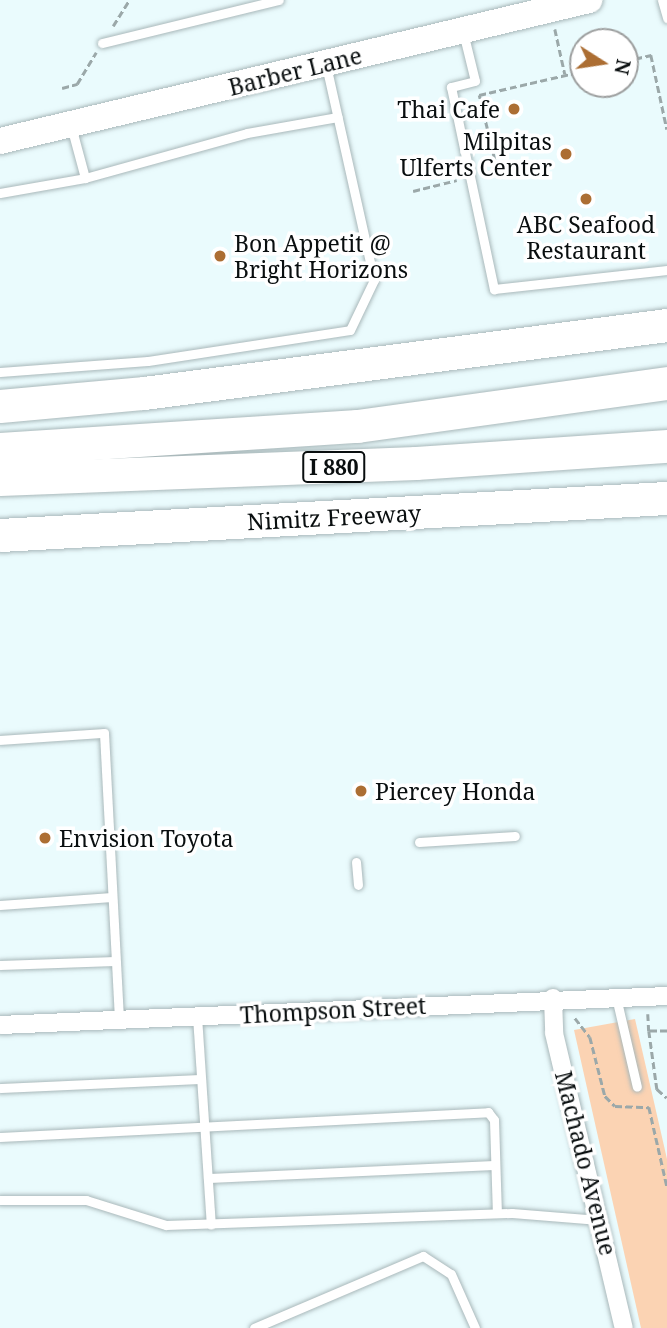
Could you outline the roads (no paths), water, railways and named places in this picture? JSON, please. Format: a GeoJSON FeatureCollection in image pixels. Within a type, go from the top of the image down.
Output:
{"type":"FeatureCollection","features":[{"type":"Feature","properties":{"kind":"highway"},"geometry":{"type":"LineString","coordinates":[[0,406],[144,393],[667,325]]}},
{"type":"Feature","properties":{"kind":"highway"},"geometry":{"type":"LineString","coordinates":[[0,449],[357,426],[667,383]]}},
{"type":"Feature","properties":{"kind":"highway","name":"I 880"},"geometry":{"type":"LineString","coordinates":[[0,479],[416,463],[667,446]]}},
{"type":"Feature","properties":{"kind":"highway","name":"Nimitz Freeway"},"geometry":{"type":"LineString","coordinates":[[0,535],[667,498]]}},
{"type":"Feature","properties":{"kind":"street","name":"Barber Lane"},"geometry":{"type":"LineString","coordinates":[[0,141],[589,0]]}},
{"type":"Feature","properties":{"kind":"street","name":"Thompson Street"},"geometry":{"type":"LineString","coordinates":[[0,1025],[552,998],[667,996]]}},
{"type":"Feature","properties":{"kind":"street","name":"Machado Avenue"},"geometry":{"type":"LineString","coordinates":[[552,998],[554,1033],[601,1220],[624,1328]]}},
{"type":"Feature","properties":{"kind":"lane"},"geometry":{"type":"LineString","coordinates":[[102,43],[279,0]]}},
{"type":"Feature","properties":{"kind":"lane"},"geometry":{"type":"LineString","coordinates":[[662,0],[667,18]]}},
{"type":"Feature","properties":{"kind":"lane"},"geometry":{"type":"LineString","coordinates":[[463,30],[475,82],[451,87],[494,289],[667,270]]}},
{"type":"Feature","properties":{"kind":"lane"},"geometry":{"type":"LineString","coordinates":[[0,372],[148,361],[350,330],[374,281],[325,63]]}},
{"type":"Feature","properties":{"kind":"lane"},"geometry":{"type":"LineString","coordinates":[[0,193],[85,178],[247,133],[338,117]]}},
{"type":"Feature","properties":{"kind":"lane"},"geometry":{"type":"LineString","coordinates":[[70,125],[85,178]]}},
{"type":"Feature","properties":{"kind":"lane"},"geometry":{"type":"LineString","coordinates":[[0,740],[104,733],[119,1019]]}},
{"type":"Feature","properties":{"kind":"lane"},"geometry":{"type":"LineString","coordinates":[[419,842],[515,836]]}},
{"type":"Feature","properties":{"kind":"lane"},"geometry":{"type":"LineString","coordinates":[[356,862],[358,885]]}},
{"type":"Feature","properties":{"kind":"lane"},"geometry":{"type":"LineString","coordinates":[[0,905],[112,897]]}},
{"type":"Feature","properties":{"kind":"lane"},"geometry":{"type":"LineString","coordinates":[[0,965],[115,961]]}},
{"type":"Feature","properties":{"kind":"lane"},"geometry":{"type":"LineString","coordinates":[[615,997],[637,1087]]}},
{"type":"Feature","properties":{"kind":"lane"},"geometry":{"type":"LineString","coordinates":[[198,1016],[211,1225]]}},
{"type":"Feature","properties":{"kind":"lane"},"geometry":{"type":"LineString","coordinates":[[0,1088],[201,1079]]}},
{"type":"Feature","properties":{"kind":"lane"},"geometry":{"type":"LineString","coordinates":[[0,1137],[488,1112],[494,1120],[497,1213]]}},
{"type":"Feature","properties":{"kind":"lane"},"geometry":{"type":"LineString","coordinates":[[208,1178],[495,1165]]}},
{"type":"Feature","properties":{"kind":"lane"},"geometry":{"type":"LineString","coordinates":[[0,1200],[86,1200],[154,1222],[211,1225],[497,1213],[601,1220]]}},
{"type":"Feature","properties":{"kind":"lane"},"geometry":{"type":"LineString","coordinates":[[261,1327],[423,1256],[451,1274],[475,1328]]}},
{"type":"Feature","properties":{"kind":"place","name":"Thai Cafe"},"geometry":{"type":"Point","coordinates":[514,109]}},
{"type":"Feature","properties":{"kind":"place","name":"Milpitas Ulferts Center"},"geometry":{"type":"Point","coordinates":[566,154]}},
{"type":"Feature","properties":{"kind":"place","name":"ABC Seafood Restaurant"},"geometry":{"type":"Point","coordinates":[586,199]}},
{"type":"Feature","properties":{"kind":"place","name":"Bon Appetit @ Bright Horizons"},"geometry":{"type":"Point","coordinates":[220,256]}},
{"type":"Feature","properties":{"kind":"place","name":"Piercey Honda"},"geometry":{"type":"Point","coordinates":[361,791]}},
{"type":"Feature","properties":{"kind":"place","name":"Envision Toyota"},"geometry":{"type":"Point","coordinates":[45,838]}}]}
